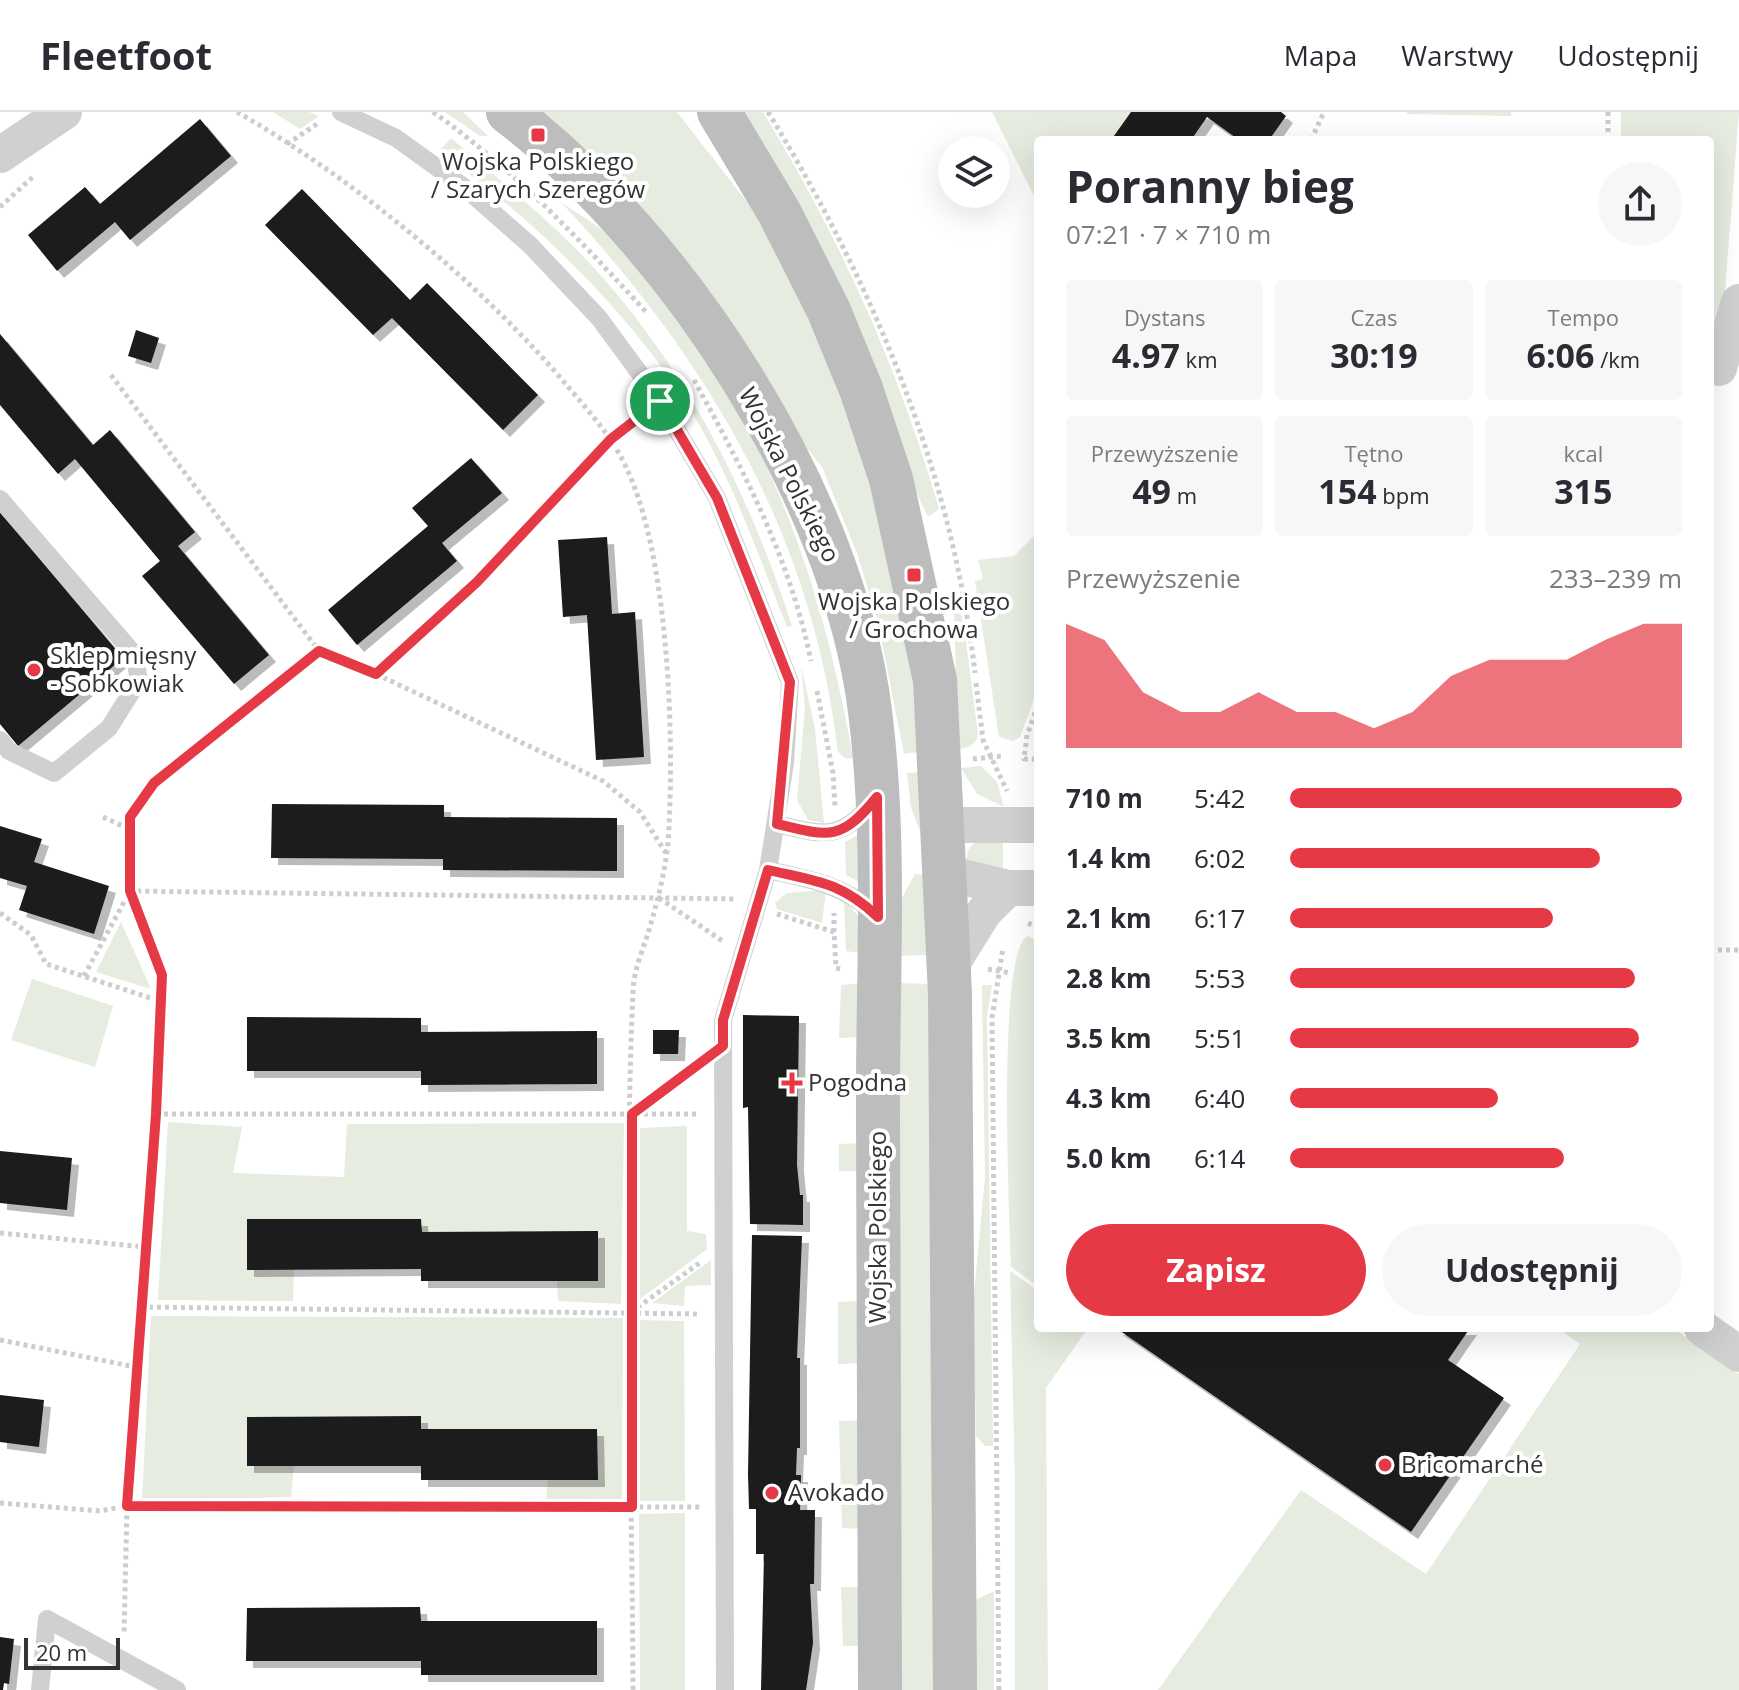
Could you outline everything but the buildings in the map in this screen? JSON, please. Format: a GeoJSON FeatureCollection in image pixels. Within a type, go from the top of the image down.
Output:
{"type":"FeatureCollection","features":[{"type":"Feature","properties":{"kind":"street"},"geometry":{"type":"LineString","coordinates":[[0,147],[30,112]]}},
{"type":"Feature","properties":{"kind":"street"},"geometry":{"type":"LineString","coordinates":[[0,155],[64,112]]}},
{"type":"Feature","properties":{"kind":"street","name":"Wojska Polskiego"},"geometry":{"type":"LineString","coordinates":[[508,112],[576,170],[640,239],[714,337],[773,433],[834,562],[851,618],[870,706],[879,855],[880,1690]]}},
{"type":"Feature","properties":{"kind":"street"},"geometry":{"type":"LineString","coordinates":[[719,112],[779,212],[828,309],[861,389],[891,479],[935,680],[950,967],[955,1690]]}},
{"type":"Feature","properties":{"kind":"street"},"geometry":{"type":"LineString","coordinates":[[1723,368],[1739,302]]}},
{"type":"Feature","properties":{"kind":"street"},"geometry":{"type":"LineString","coordinates":[[946,852],[962,825],[1034,825]]}},
{"type":"Feature","properties":{"kind":"street"},"geometry":{"type":"LineString","coordinates":[[879,855],[946,852],[1023,888]]}},
{"type":"Feature","properties":{"kind":"street"},"geometry":{"type":"LineString","coordinates":[[950,967],[984,912],[1023,888]]}},
{"type":"Feature","properties":{"kind":"street"},"geometry":{"type":"LineString","coordinates":[[1708,1332],[1739,1354]]}},
{"type":"Feature","properties":{"kind":"lane"},"geometry":{"type":"LineString","coordinates":[[341,112],[396,138],[464,187],[519,235],[599,318],[660,401],[717,498],[790,682],[777,824],[768,870],[723,1020],[725,1690]]}},
{"type":"Feature","properties":{"kind":"lane"},"geometry":{"type":"LineString","coordinates":[[0,499],[134,654],[139,680],[109,728],[54,773],[9,751],[0,740]]}},
{"type":"Feature","properties":{"kind":"lane"},"geometry":{"type":"LineString","coordinates":[[777,824],[812,833],[836,833],[857,822],[877,797]]}},
{"type":"Feature","properties":{"kind":"lane"},"geometry":{"type":"LineString","coordinates":[[768,870],[835,886],[855,896],[878,917]]}},
{"type":"Feature","properties":{"kind":"lane"},"geometry":{"type":"LineString","coordinates":[[40,1690],[47,1619],[177,1690]]}},
{"type":"Feature","properties":{"kind":"path"},"geometry":{"type":"LineString","coordinates":[[237,112],[406,230],[525,336],[611,439],[629,472],[652,547],[661,616],[671,766],[666,853],[658,898],[633,983],[630,1313],[633,1690]]}},
{"type":"Feature","properties":{"kind":"path"},"geometry":{"type":"LineString","coordinates":[[1313,136],[1324,112]]}},
{"type":"Feature","properties":{"kind":"path"},"geometry":{"type":"LineString","coordinates":[[1608,112],[1608,136]]}},
{"type":"Feature","properties":{"kind":"path"},"geometry":{"type":"LineString","coordinates":[[287,144],[323,120]]}},
{"type":"Feature","properties":{"kind":"path"},"geometry":{"type":"LineString","coordinates":[[111,375],[319,651],[376,674],[603,781],[640,812],[666,853]]}},
{"type":"Feature","properties":{"kind":"path"},"geometry":{"type":"LineString","coordinates":[[376,674],[477,582],[611,439],[660,401]]}},
{"type":"Feature","properties":{"kind":"path"},"geometry":{"type":"LineString","coordinates":[[124,1659],[127,1506],[156,1114],[162,975],[130,891],[130,817],[154,783],[319,651]]}},
{"type":"Feature","properties":{"kind":"path"},"geometry":{"type":"LineString","coordinates":[[1034,716],[1027,735],[1024,759],[1034,759]]}},
{"type":"Feature","properties":{"kind":"path"},"geometry":{"type":"LineString","coordinates":[[103,817],[129,829]]}},
{"type":"Feature","properties":{"kind":"path"},"geometry":{"type":"LineString","coordinates":[[130,891],[760,900]]}},
{"type":"Feature","properties":{"kind":"path"},"geometry":{"type":"LineString","coordinates":[[84,976],[130,891]]}},
{"type":"Feature","properties":{"kind":"path"},"geometry":{"type":"LineString","coordinates":[[658,898],[743,954]]}},
{"type":"Feature","properties":{"kind":"path"},"geometry":{"type":"LineString","coordinates":[[0,913],[31,935],[46,964],[160,1001]]}},
{"type":"Feature","properties":{"kind":"path"},"geometry":{"type":"LineString","coordinates":[[1714,950],[1739,950]]}},
{"type":"Feature","properties":{"kind":"path"},"geometry":{"type":"LineString","coordinates":[[632,1114],[723,1046]]}},
{"type":"Feature","properties":{"kind":"path"},"geometry":{"type":"LineString","coordinates":[[156,1114],[722,1114]]}},
{"type":"Feature","properties":{"kind":"path"},"geometry":{"type":"LineString","coordinates":[[0,1233],[145,1247]]}},
{"type":"Feature","properties":{"kind":"path"},"geometry":{"type":"LineString","coordinates":[[630,1313],[722,1247]]}},
{"type":"Feature","properties":{"kind":"path"},"geometry":{"type":"LineString","coordinates":[[141,1307],[722,1314]]}},
{"type":"Feature","properties":{"kind":"path"},"geometry":{"type":"LineString","coordinates":[[2,1339],[137,1367]]}},
{"type":"Feature","properties":{"kind":"path"},"geometry":{"type":"LineString","coordinates":[[0,1503],[100,1511],[127,1506],[723,1507]]}},
{"type":"Feature","properties":{"kind":"shaded area"},"geometry":{"type":"Polygon","coordinates":[[[273,112],[309,112],[319,116],[300,129],[273,112]]]}},
{"type":"Feature","properties":{"kind":"shaded area"},"geometry":{"type":"Polygon","coordinates":[[[445,112],[463,112],[488,136],[480,136],[445,112]]]}},
{"type":"Feature","properties":{"kind":"shaded area"},"geometry":{"type":"Polygon","coordinates":[[[535,112],[677,112],[757,215],[779,251],[856,430],[898,578],[924,751],[904,754],[878,622],[857,553],[822,467],[535,112]]]}},
{"type":"Feature","properties":{"kind":"shaded area"},"geometry":{"type":"Polygon","coordinates":[[[737,112],[763,112],[842,256],[885,354],[923,456],[939,509],[928,517],[737,112]]]}},
{"type":"Feature","properties":{"kind":"shaded area"},"geometry":{"type":"Polygon","coordinates":[[[992,112],[1131,112],[1114,136],[1034,136],[1034,196],[1010,148],[1010,136],[1004,136],[992,112]]]}},
{"type":"Feature","properties":{"kind":"shaded area"},"geometry":{"type":"Polygon","coordinates":[[[1511,112],[1511,116],[1407,114],[1511,112]]]}},
{"type":"Feature","properties":{"kind":"shaded area"},"geometry":{"type":"Polygon","coordinates":[[[1621,112],[1739,112],[1724,304],[1714,328],[1714,136],[1621,136],[1621,112]]]}},
{"type":"Feature","properties":{"kind":"shaded area"},"geometry":{"type":"Polygon","coordinates":[[[451,138],[582,255],[651,338],[681,382],[733,476],[755,525],[792,626],[787,627],[722,468],[671,380],[621,316],[564,256],[504,201],[439,151],[451,138]]]}},
{"type":"Feature","properties":{"kind":"shaded area"},"geometry":{"type":"Polygon","coordinates":[[[561,202],[606,232],[626,250],[700,348],[762,457],[808,574],[841,695],[853,758],[846,759],[838,752],[825,672],[805,596],[778,524],[745,455],[707,388],[663,324],[561,202]]]}},
{"type":"Feature","properties":{"kind":"shaded area"},"geometry":{"type":"Polygon","coordinates":[[[1034,536],[1034,699],[1020,737],[1013,741],[999,737],[975,581],[983,579],[978,560],[1014,556],[1034,536]]]}},
{"type":"Feature","properties":{"kind":"shaded area"},"geometry":{"type":"Polygon","coordinates":[[[954,609],[960,610],[964,625],[978,735],[971,746],[958,749],[954,609]]]}},
{"type":"Feature","properties":{"kind":"shaded area"},"geometry":{"type":"Polygon","coordinates":[[[801,665],[815,729],[824,823],[808,820],[797,800],[805,708],[801,665]]]}},
{"type":"Feature","properties":{"kind":"shaded area"},"geometry":{"type":"Polygon","coordinates":[[[981,766],[997,782],[1004,807],[977,794],[961,768],[981,766]]]}},
{"type":"Feature","properties":{"kind":"shaded area"},"geometry":{"type":"Polygon","coordinates":[[[925,772],[920,831],[911,808],[907,773],[925,772]]]}},
{"type":"Feature","properties":{"kind":"shaded area"},"geometry":{"type":"Polygon","coordinates":[[[860,834],[859,882],[846,875],[845,842],[860,834]]]}},
{"type":"Feature","properties":{"kind":"shaded area"},"geometry":{"type":"Polygon","coordinates":[[[1003,842],[1003,870],[966,861],[968,850],[974,843],[1003,842]]]}},
{"type":"Feature","properties":{"kind":"shaded area"},"geometry":{"type":"Polygon","coordinates":[[[915,874],[923,875],[930,955],[894,956],[901,900],[915,874]]]}},
{"type":"Feature","properties":{"kind":"shaded area"},"geometry":{"type":"Polygon","coordinates":[[[826,890],[822,923],[777,909],[775,903],[787,893],[826,890]]]}},
{"type":"Feature","properties":{"kind":"shaded area"},"geometry":{"type":"Polygon","coordinates":[[[844,899],[859,917],[860,953],[846,951],[844,899]]]}},
{"type":"Feature","properties":{"kind":"shaded area"},"geometry":{"type":"Polygon","coordinates":[[[121,922],[151,989],[96,972],[121,922]]]}},
{"type":"Feature","properties":{"kind":"shaded area"},"geometry":{"type":"Polygon","coordinates":[[[1028,936],[1034,939],[1034,1284],[1011,1267],[1008,1034],[1018,952],[1028,936]]]}},
{"type":"Feature","properties":{"kind":"shaded area"},"geometry":{"type":"Polygon","coordinates":[[[32,979],[113,1006],[95,1067],[11,1040],[32,979]]]}},
{"type":"Feature","properties":{"kind":"shaded area"},"geometry":{"type":"Polygon","coordinates":[[[862,983],[863,1037],[839,1038],[841,985],[862,983]]]}},
{"type":"Feature","properties":{"kind":"shaded area"},"geometry":{"type":"Polygon","coordinates":[[[895,983],[931,984],[940,1690],[897,1690],[895,983]]]}},
{"type":"Feature","properties":{"kind":"shaded area"},"geometry":{"type":"Polygon","coordinates":[[[982,985],[992,985],[987,1017],[993,1446],[985,1446],[976,1436],[973,1306],[985,1177],[982,985]]]}},
{"type":"Feature","properties":{"kind":"shaded area"},"geometry":{"type":"Polygon","coordinates":[[[168,1122],[242,1127],[233,1173],[344,1177],[347,1124],[624,1123],[621,1304],[558,1301],[557,1281],[597,1231],[422,1232],[421,1219],[294,1270],[293,1301],[158,1300],[168,1122]]]}},
{"type":"Feature","properties":{"kind":"shaded area"},"geometry":{"type":"Polygon","coordinates":[[[687,1126],[687,1231],[706,1234],[707,1249],[640,1299],[640,1128],[687,1126]]]}},
{"type":"Feature","properties":{"kind":"shaded area"},"geometry":{"type":"Polygon","coordinates":[[[863,1143],[863,1171],[839,1171],[839,1144],[863,1143]]]}},
{"type":"Feature","properties":{"kind":"shaded area"},"geometry":{"type":"Polygon","coordinates":[[[711,1260],[711,1285],[685,1286],[684,1306],[652,1303],[711,1260]]]}},
{"type":"Feature","properties":{"kind":"shaded area"},"geometry":{"type":"Polygon","coordinates":[[[1010,1271],[1034,1288],[1034,1332],[1085,1332],[1046,1388],[1048,1690],[1015,1690],[1015,1483],[1010,1271]]]}},
{"type":"Feature","properties":{"kind":"shaded area"},"geometry":{"type":"Polygon","coordinates":[[[862,1301],[862,1363],[838,1364],[838,1302],[862,1301]]]}},
{"type":"Feature","properties":{"kind":"shaded area"},"geometry":{"type":"Polygon","coordinates":[[[151,1316],[623,1318],[622,1501],[546,1499],[548,1480],[597,1479],[597,1429],[421,1429],[420,1416],[248,1417],[247,1466],[294,1466],[291,1497],[142,1500],[151,1316]]]}},
{"type":"Feature","properties":{"kind":"shaded area"},"geometry":{"type":"Polygon","coordinates":[[[636,1320],[684,1321],[685,1501],[640,1501],[636,1320]]]}},
{"type":"Feature","properties":{"kind":"shaded area"},"geometry":{"type":"Polygon","coordinates":[[[1563,1332],[1679,1332],[1739,1374],[1739,1690],[1158,1690],[1301,1490],[1426,1574],[1580,1344],[1563,1332]]]}},
{"type":"Feature","properties":{"kind":"shaded area"},"geometry":{"type":"Polygon","coordinates":[[[862,1420],[862,1529],[842,1528],[839,1421],[862,1420]]]}},
{"type":"Feature","properties":{"kind":"shaded area"},"geometry":{"type":"Polygon","coordinates":[[[685,1513],[685,1690],[640,1690],[639,1514],[685,1513]]]}},
{"type":"Feature","properties":{"kind":"shaded area"},"geometry":{"type":"Polygon","coordinates":[[[841,1587],[862,1587],[863,1646],[843,1646],[841,1587]]]}},
{"type":"Feature","properties":{"kind":"shaded area"},"geometry":{"type":"Polygon","coordinates":[[[994,1591],[994,1690],[974,1690],[973,1601],[994,1591]]]}},
{"type":"Feature","properties":{"kind":"place","name":"Wojska Polskiego / Szarych Szeregów"},"geometry":{"type":"Point","coordinates":[538,135]}},
{"type":"Feature","properties":{"kind":"place","name":"Wojska Polskiego / Grochowa"},"geometry":{"type":"Point","coordinates":[914,575]}},
{"type":"Feature","properties":{"kind":"place","name":"Sklep mięsny - Sobkowiak"},"geometry":{"type":"Point","coordinates":[34,670]}},
{"type":"Feature","properties":{"kind":"place","name":"Pogodna"},"geometry":{"type":"Point","coordinates":[792,1083]}},
{"type":"Feature","properties":{"kind":"place","name":"Bricomarché"},"geometry":{"type":"Point","coordinates":[1385,1465]}},
{"type":"Feature","properties":{"kind":"place","name":"Avokado"},"geometry":{"type":"Point","coordinates":[772,1493]}},
{"type":"Feature","properties":{"kind":"route"},"geometry":{"type":"LineString","coordinates":[[660,401],[717,498],[790,682],[785,763],[777,824],[812,833],[836,833],[857,822],[877,797],[878,917],[855,896],[835,886],[768,870],[723,1020],[723,1046],[632,1114],[632,1507],[127,1506],[156,1114],[162,975],[130,891],[130,817],[154,783],[319,651],[376,674],[477,582],[611,439],[660,401]]}}]}
